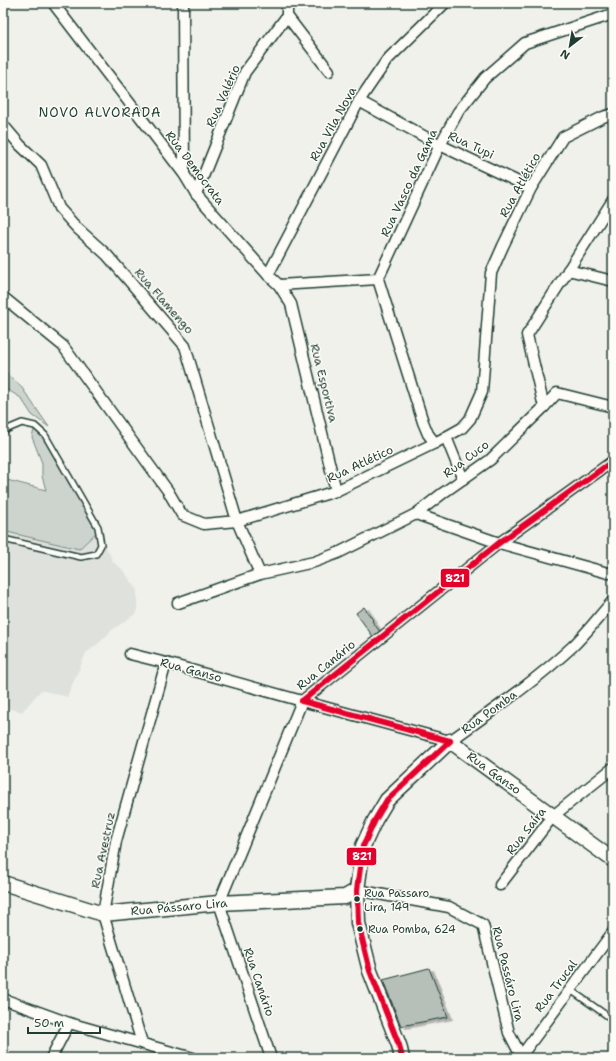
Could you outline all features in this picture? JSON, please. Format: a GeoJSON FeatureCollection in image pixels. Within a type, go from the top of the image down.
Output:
{"type":"FeatureCollection","features":[{"type":"Feature","properties":{"kind":"street","name":"Rua Democrata"},"geometry":{"type":"LineString","coordinates":[[53,3],[184,174],[196,194],[268,275],[279,285]]}},
{"type":"Feature","properties":{"kind":"street"},"geometry":{"type":"LineString","coordinates":[[184,3],[184,174]]}},
{"type":"Feature","properties":{"kind":"street"},"geometry":{"type":"LineString","coordinates":[[287,3],[287,16],[329,71]]}},
{"type":"Feature","properties":{"kind":"street","name":"Rua Vila Nova"},"geometry":{"type":"LineString","coordinates":[[268,275],[359,101],[388,60],[445,3]]}},
{"type":"Feature","properties":{"kind":"street","name":"Rua Vasco da Gama"},"geometry":{"type":"LineString","coordinates":[[378,279],[440,145],[458,112],[485,78],[525,43],[613,14]]}},
{"type":"Feature","properties":{"kind":"street","name":"Rua Valério"},"geometry":{"type":"LineString","coordinates":[[196,194],[245,72],[287,16]]}},
{"type":"Feature","properties":{"kind":"street","name":"Rua Tupi"},"geometry":{"type":"LineString","coordinates":[[359,101],[440,145],[531,188]]}},
{"type":"Feature","properties":{"kind":"street","name":"Rua Atlético"},"geometry":{"type":"LineString","coordinates":[[3,297],[64,346],[168,491],[182,514],[204,524],[236,521],[336,490],[435,443],[462,428],[470,419],[482,392],[491,273],[503,246],[531,188],[563,137],[603,117],[613,114]]}},
{"type":"Feature","properties":{"kind":"street","name":"Rua Flamengo"},"geometry":{"type":"LineString","coordinates":[[3,125],[20,145],[41,165],[59,208],[77,228],[106,255],[185,346],[236,521],[260,574]]}},
{"type":"Feature","properties":{"kind":"street"},"geometry":{"type":"LineString","coordinates":[[544,407],[527,335],[613,200]]}},
{"type":"Feature","properties":{"kind":"street"},"geometry":{"type":"LineString","coordinates":[[568,270],[613,282]]}},
{"type":"Feature","properties":{"kind":"street"},"geometry":{"type":"LineString","coordinates":[[279,285],[378,279],[423,422],[428,434],[435,443]]}},
{"type":"Feature","properties":{"kind":"street","name":"Rua Esportiva"},"geometry":{"type":"LineString","coordinates":[[279,285],[291,304],[336,490]]}},
{"type":"Feature","properties":{"kind":"street","name":"Rua Cuco"},"geometry":{"type":"LineString","coordinates":[[178,603],[260,574],[314,562],[338,553],[416,514],[490,460],[557,393],[613,407]]}},
{"type":"Feature","properties":{"kind":"street"},"geometry":{"type":"LineString","coordinates":[[446,437],[463,479]]}},
{"type":"Feature","properties":{"kind":"street","name":"Rua Canário"},"geometry":{"type":"LineString","coordinates":[[271,1058],[219,903],[302,701],[499,544],[613,461]]}},
{"type":"Feature","properties":{"kind":"street"},"geometry":{"type":"LineString","coordinates":[[416,514],[499,544],[608,573],[613,573]]}},
{"type":"Feature","properties":{"kind":"street","name":"Rua Pomba"},"geometry":{"type":"LineString","coordinates":[[402,1058],[399,1045],[370,971],[358,923],[357,890],[363,846],[375,820],[386,800],[450,741],[503,703],[554,663],[573,646],[613,601]]}},
{"type":"Feature","properties":{"kind":"street","name":"Rua Ganso"},"geometry":{"type":"LineString","coordinates":[[130,654],[450,741],[613,860]]}},
{"type":"Feature","properties":{"kind":"street","name":"Rua Avestruz"},"geometry":{"type":"LineString","coordinates":[[142,1043],[103,914],[116,841],[166,663]]}},
{"type":"Feature","properties":{"kind":"street","name":"Rua Saíra"},"geometry":{"type":"LineString","coordinates":[[500,884],[553,816],[613,768]]}},
{"type":"Feature","properties":{"kind":"street","name":"Rua Pássaro Lira"},"geometry":{"type":"LineString","coordinates":[[3,883],[103,914],[219,903],[346,897],[357,890]]}},
{"type":"Feature","properties":{"kind":"street","name":"Rua Passáro Lira"},"geometry":{"type":"LineString","coordinates":[[357,890],[449,907],[483,925],[510,1032],[524,1057]]}},
{"type":"Feature","properties":{"kind":"street","name":"Rua Trucal"},"geometry":{"type":"LineString","coordinates":[[524,1057],[613,932]]}},
{"type":"Feature","properties":{"kind":"street"},"geometry":{"type":"LineString","coordinates":[[3,999],[69,1023],[142,1043],[161,1054],[193,1058]]}},
{"type":"Feature","properties":{"kind":"street"},"geometry":{"type":"LineString","coordinates":[[51,1058],[69,1023]]}},
{"type":"Feature","properties":{"kind":"lane"},"geometry":{"type":"LineString","coordinates":[[3,431],[22,423],[35,426],[45,435],[98,527],[101,545],[96,554],[81,557],[3,539]]}},
{"type":"Feature","properties":{"kind":"lane"},"geometry":{"type":"LineString","coordinates":[[571,990],[609,1017],[613,1017]]}},
{"type":"Feature","properties":{"kind":"shaded area"},"geometry":{"type":"Polygon","coordinates":[[[3,371],[20,385],[49,427],[32,415],[21,398],[3,387],[3,371]]]}},
{"type":"Feature","properties":{"kind":"shaded area"},"geometry":{"type":"Polygon","coordinates":[[[35,426],[45,435],[99,530],[79,549],[3,531],[3,479],[46,490],[42,476],[42,463],[32,437],[35,426]]]}},
{"type":"Feature","properties":{"kind":"shaded area"},"geometry":{"type":"Polygon","coordinates":[[[99,530],[113,562],[122,569],[137,589],[137,613],[112,630],[86,653],[67,697],[41,690],[22,712],[3,707],[3,531],[79,549],[99,530]]]}},
{"type":"Feature","properties":{"kind":"building"},"geometry":{"type":"Polygon","coordinates":[[[364,607],[381,633],[374,638],[356,613],[364,607]]]}},
{"type":"Feature","properties":{"kind":"building"},"geometry":{"type":"Polygon","coordinates":[[[429,968],[448,1017],[401,1026],[383,980],[429,968]]]}},
{"type":"Feature","properties":{"kind":"transit line","name":"821"},"geometry":{"type":"LineString","coordinates":[[302,701],[499,543],[613,461]]}},
{"type":"Feature","properties":{"kind":"transit line","name":"821"},"geometry":{"type":"LineString","coordinates":[[302,701],[450,741]]}},
{"type":"Feature","properties":{"kind":"transit line","name":"821"},"geometry":{"type":"LineString","coordinates":[[402,1058],[399,1045],[370,971],[358,923],[357,890],[363,846],[375,820],[387,800],[450,741]]}},
{"type":"Feature","properties":{"kind":"place","name":"Rua Passaro Lira, 149"},"geometry":{"type":"Point","coordinates":[357,899]}},
{"type":"Feature","properties":{"kind":"place","name":"Rua Pomba, 624"},"geometry":{"type":"Point","coordinates":[360,929]}},
{"type":"Feature","properties":{"kind":"district","name":"NOVO ALVORADA"},"geometry":{"type":"Point","coordinates":[100,112]}}]}
